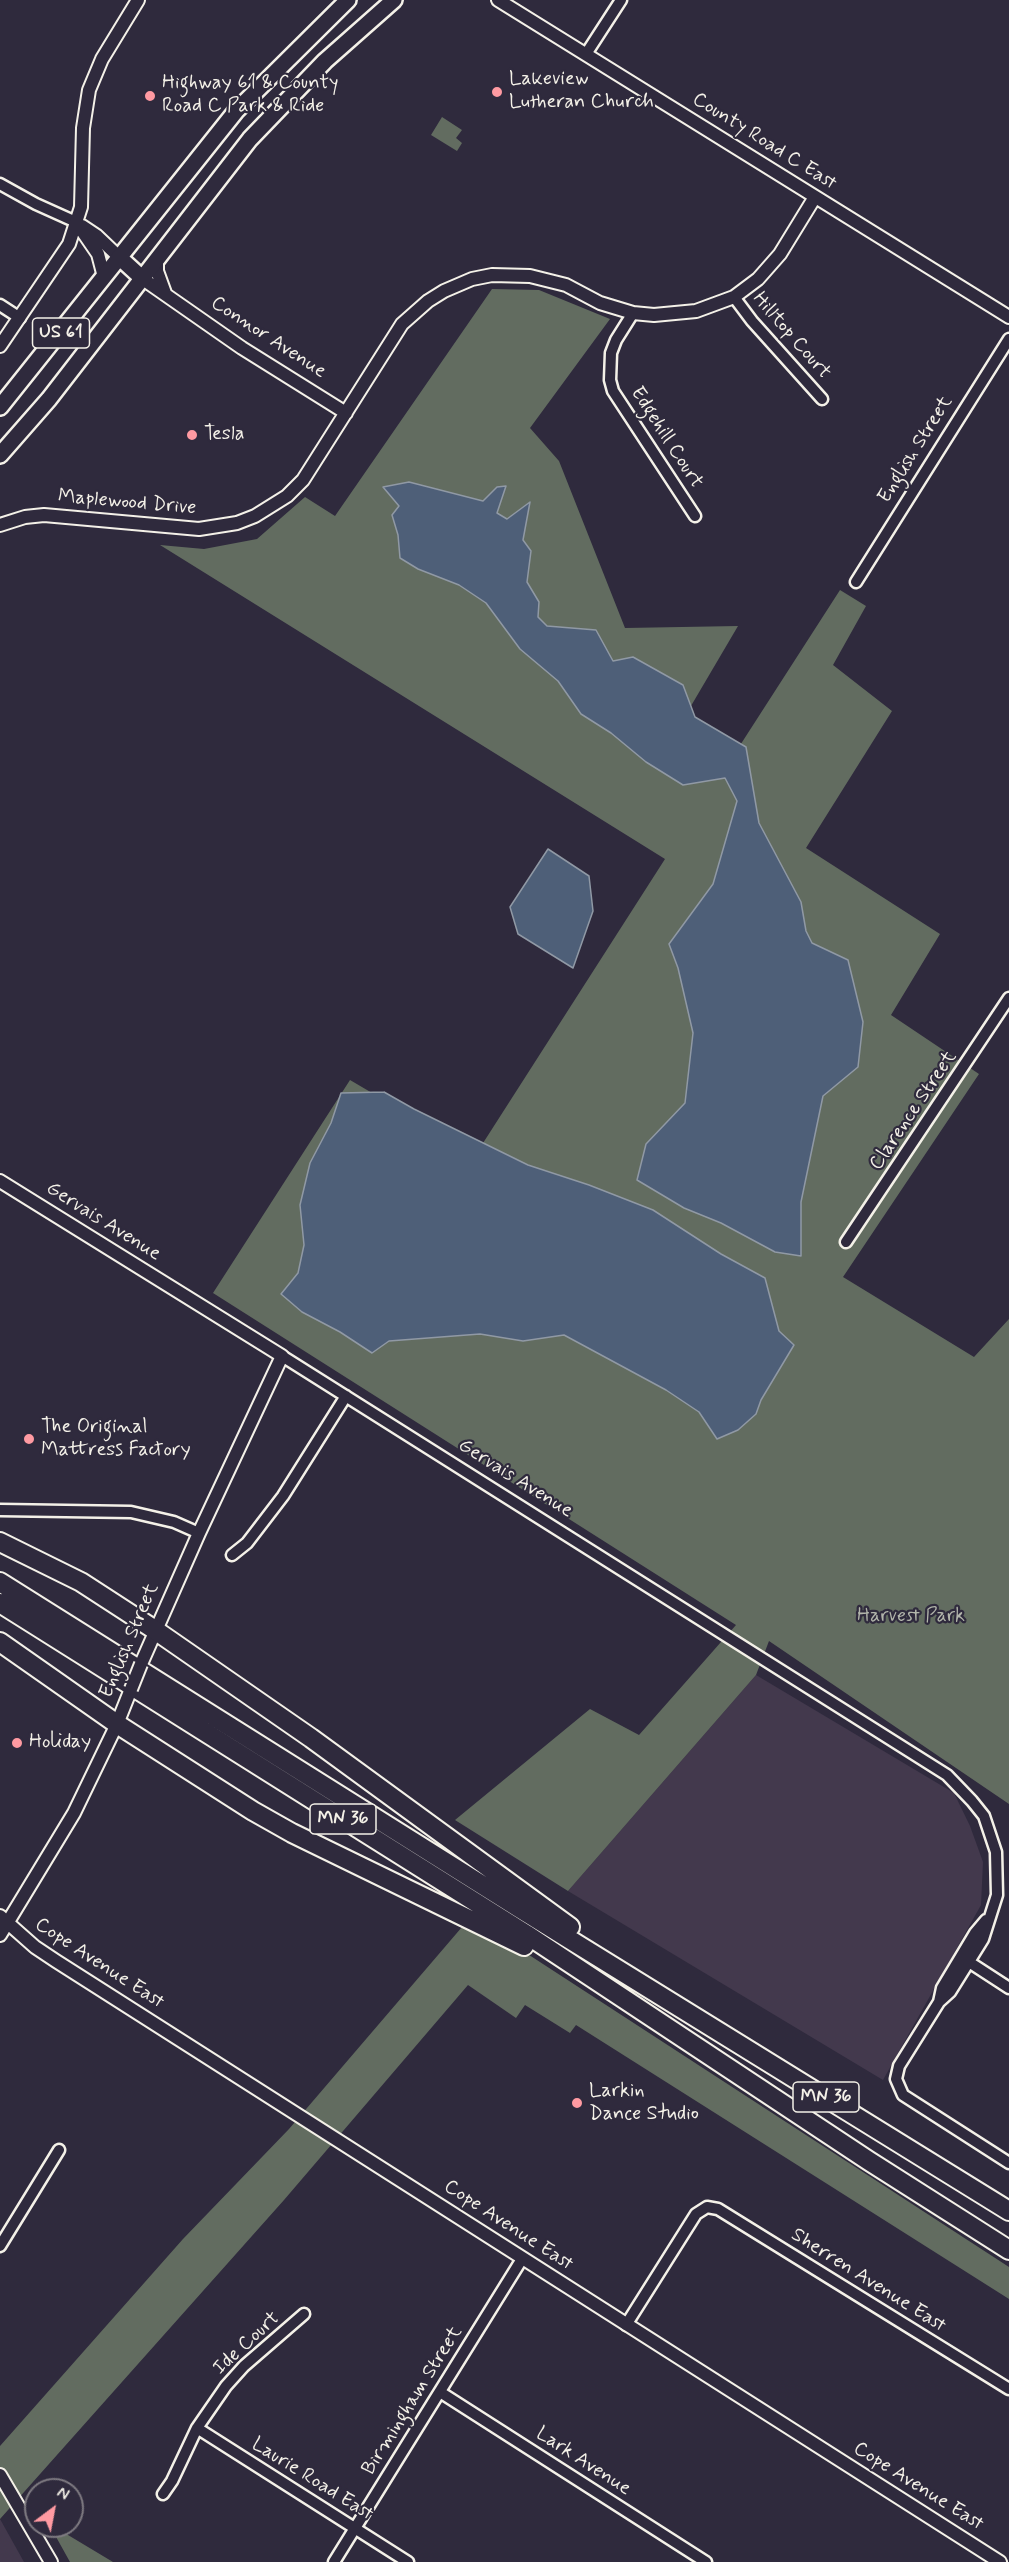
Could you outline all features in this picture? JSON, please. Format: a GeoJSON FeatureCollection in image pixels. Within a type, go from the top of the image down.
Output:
{"type":"FeatureCollection","features":[{"type":"Feature","properties":{"kind":"highway"},"geometry":{"type":"LineString","coordinates":[[0,1542],[81,1582],[156,1630],[310,1738],[600,1948],[642,1984]]}},
{"type":"Feature","properties":{"kind":"highway","name":"MN 36"},"geometry":{"type":"LineString","coordinates":[[0,1582],[1009,2211]]}},
{"type":"Feature","properties":{"kind":"highway","name":"MN 36"},"geometry":{"type":"LineString","coordinates":[[0,1603],[526,1934],[869,2161],[1009,2250]]}},
{"type":"Feature","properties":{"kind":"highway"},"geometry":{"type":"LineString","coordinates":[[0,1642],[120,1715],[219,1791],[292,1833],[510,1939],[684,2038]]}},
{"type":"Feature","properties":{"kind":"main road","name":"US 61"},"geometry":{"type":"LineString","coordinates":[[0,406],[236,111],[348,0]]}},
{"type":"Feature","properties":{"kind":"main road","name":"US 61"},"geometry":{"type":"LineString","coordinates":[[0,454],[48,399],[243,148],[325,61],[394,0]]}},
{"type":"Feature","properties":{"kind":"main road","name":"Connor Avenue"},"geometry":{"type":"LineString","coordinates":[[119,257],[143,279]]}},
{"type":"Feature","properties":{"kind":"street"},"geometry":{"type":"LineString","coordinates":[[0,346],[69,244],[81,207],[83,128],[89,90],[102,59],[138,0]]}},
{"type":"Feature","properties":{"kind":"street","name":"County Road C East"},"geometry":{"type":"LineString","coordinates":[[498,0],[1009,317]]}},
{"type":"Feature","properties":{"kind":"street"},"geometry":{"type":"LineString","coordinates":[[586,54],[621,0]]}},
{"type":"Feature","properties":{"kind":"street"},"geometry":{"type":"LineString","coordinates":[[0,184],[76,222],[97,236],[119,257]]}},
{"type":"Feature","properties":{"kind":"street","name":"Maplewood Drive"},"geometry":{"type":"LineString","coordinates":[[0,525],[44,515],[199,529],[237,523],[272,507],[303,480],[402,324],[428,301],[462,283],[492,276],[530,276],[566,285],[600,303],[633,313],[677,315],[714,306],[734,297],[758,279],[771,265],[815,197]]}},
{"type":"Feature","properties":{"kind":"street"},"geometry":{"type":"LineString","coordinates":[[76,222],[98,254],[104,277]]}},
{"type":"Feature","properties":{"kind":"street"},"geometry":{"type":"LineString","coordinates":[[157,260],[160,282],[168,296]]}},
{"type":"Feature","properties":{"kind":"street","name":"Connor Avenue"},"geometry":{"type":"LineString","coordinates":[[143,279],[242,348],[346,413]]}},
{"type":"Feature","properties":{"kind":"street","name":"Hilltop Court"},"geometry":{"type":"LineString","coordinates":[[734,297],[752,321],[822,399]]}},
{"type":"Feature","properties":{"kind":"street"},"geometry":{"type":"LineString","coordinates":[[0,305],[20,318]]}},
{"type":"Feature","properties":{"kind":"street","name":"Edgehill Court"},"geometry":{"type":"LineString","coordinates":[[633,313],[616,340],[611,353],[610,380],[614,391],[695,516]]}},
{"type":"Feature","properties":{"kind":"street","name":"English Street"},"geometry":{"type":"LineString","coordinates":[[856,582],[1009,339]]}},
{"type":"Feature","properties":{"kind":"street","name":"Clarence Street"},"geometry":{"type":"LineString","coordinates":[[846,1242],[1009,999]]}},
{"type":"Feature","properties":{"kind":"street","name":"Gervais Avenue"},"geometry":{"type":"LineString","coordinates":[[0,1181],[947,1775],[984,1816],[996,1852],[998,1871],[997,1895],[983,1939],[950,1992],[939,2002]]}},
{"type":"Feature","properties":{"kind":"street","name":"English Street"},"geometry":{"type":"LineString","coordinates":[[2,1925],[74,1813],[120,1715],[199,1533],[282,1356]]}},
{"type":"Feature","properties":{"kind":"street"},"geometry":{"type":"LineString","coordinates":[[232,1555],[247,1543],[283,1496],[346,1396]]}},
{"type":"Feature","properties":{"kind":"street"},"geometry":{"type":"LineString","coordinates":[[0,1510],[131,1512],[174,1522],[199,1533]]}},
{"type":"Feature","properties":{"kind":"street"},"geometry":{"type":"LineString","coordinates":[[989,1918],[975,1933],[942,1988],[939,2002],[899,2066],[896,2079],[903,2095],[1009,2163]]}},
{"type":"Feature","properties":{"kind":"street","name":"Cope Avenue East"},"geometry":{"type":"LineString","coordinates":[[2,1925],[1000,2562]]}},
{"type":"Feature","properties":{"kind":"street"},"geometry":{"type":"LineString","coordinates":[[969,1962],[1009,1988]]}},
{"type":"Feature","properties":{"kind":"street"},"geometry":{"type":"LineString","coordinates":[[0,2246],[59,2150]]}},
{"type":"Feature","properties":{"kind":"street","name":"Sherren Avenue East"},"geometry":{"type":"LineString","coordinates":[[626,2325],[696,2214],[707,2207],[718,2209],[1009,2389]]}},
{"type":"Feature","properties":{"kind":"street","name":"Birmingham Street"},"geometry":{"type":"LineString","coordinates":[[334,2562],[522,2259]]}},
{"type":"Feature","properties":{"kind":"street","name":"Ide Court"},"geometry":{"type":"LineString","coordinates":[[163,2494],[172,2481],[197,2428],[226,2386],[244,2366],[296,2324],[304,2314]]}},
{"type":"Feature","properties":{"kind":"street","name":"Lark Avenue"},"geometry":{"type":"LineString","coordinates":[[440,2392],[706,2562]]}},
{"type":"Feature","properties":{"kind":"street","name":"Laurie Road East"},"geometry":{"type":"LineString","coordinates":[[197,2428],[408,2562]]}},
{"type":"Feature","properties":{"kind":"street"},"geometry":{"type":"LineString","coordinates":[[0,2475],[51,2562]]}},
{"type":"Feature","properties":{"kind":"shaded area"},"geometry":{"type":"Polygon","coordinates":[[[756,1675],[954,1793],[970,1826],[983,1862],[981,1905],[883,2080],[568,1891],[756,1675]]]}},
{"type":"Feature","properties":{"kind":"shaded area"},"geometry":{"type":"Polygon","coordinates":[[[0,2519],[24,2562],[0,2562],[0,2519]]]}},
{"type":"Feature","properties":{"kind":"green space"},"geometry":{"type":"Polygon","coordinates":[[[442,117],[462,130],[456,138],[462,143],[457,151],[431,135],[442,117]]]}},
{"type":"Feature","properties":{"kind":"green space","name":"Harvest Park"},"geometry":{"type":"Polygon","coordinates":[[[492,289],[539,290],[610,319],[530,428],[559,461],[625,628],[738,626],[688,711],[737,750],[840,590],[866,606],[833,665],[892,711],[806,848],[940,934],[891,1015],[979,1074],[843,1277],[974,1357],[1009,1319],[1009,1804],[769,1641],[756,1675],[568,1891],[455,1820],[590,1709],[639,1735],[736,1625],[213,1293],[350,1080],[476,1154],[665,859],[160,545],[204,549],[257,539],[305,497],[335,516],[492,289]]]}},
{"type":"Feature","properties":{"kind":"green space"},"geometry":{"type":"Polygon","coordinates":[[[462,1927],[523,1951],[1009,2267],[1009,2299],[576,2025],[570,2033],[525,2005],[516,2018],[468,1985],[284,2200],[37,2478],[24,2478],[24,2492],[0,2519],[0,2446],[183,2239],[289,2129],[462,1927]]]}},
{"type":"Feature","properties":{"kind":"green space"},"geometry":{"type":"Polygon","coordinates":[[[57,2538],[73,2538],[113,2562],[70,2562],[57,2538]]]}},
{"type":"Feature","properties":{"kind":"water"},"geometry":{"type":"Polygon","coordinates":[[[409,482],[483,501],[497,487],[506,486],[497,513],[507,519],[530,502],[523,540],[531,551],[527,582],[539,602],[538,617],[547,626],[596,630],[613,661],[633,657],[683,685],[695,717],[746,747],[759,823],[801,902],[806,931],[812,943],[848,960],[863,1022],[858,1067],[823,1096],[801,1202],[801,1256],[775,1252],[721,1223],[684,1208],[637,1180],[646,1144],[685,1103],[693,1033],[678,968],[669,944],[713,884],[737,801],[725,778],[683,785],[646,762],[611,733],[581,714],[558,681],[520,649],[486,603],[459,585],[418,569],[400,558],[398,535],[392,515],[399,506],[383,487],[409,482]]]}},
{"type":"Feature","properties":{"kind":"water"},"geometry":{"type":"Polygon","coordinates":[[[548,849],[589,876],[593,911],[573,968],[518,934],[510,907],[548,849]]]}},
{"type":"Feature","properties":{"kind":"water"},"geometry":{"type":"Polygon","coordinates":[[[384,1092],[528,1165],[589,1185],[653,1210],[721,1254],[765,1278],[779,1331],[794,1345],[761,1400],[756,1414],[738,1430],[717,1439],[699,1412],[666,1390],[564,1335],[523,1341],[480,1334],[389,1341],[372,1353],[340,1332],[302,1312],[281,1294],[298,1273],[304,1245],[300,1205],[310,1163],[331,1123],[341,1093],[384,1092]]]}},
{"type":"Feature","properties":{"kind":"place","name":"Lakeview Lutheran Church"},"geometry":{"type":"Point","coordinates":[497,92]}},
{"type":"Feature","properties":{"kind":"place","name":"Highway 61 & County Road C Park & Ride"},"geometry":{"type":"Point","coordinates":[150,96]}},
{"type":"Feature","properties":{"kind":"place","name":"Tesla"},"geometry":{"type":"Point","coordinates":[192,435]}},
{"type":"Feature","properties":{"kind":"place","name":"The Original Mattress Factory"},"geometry":{"type":"Point","coordinates":[29,1439]}},
{"type":"Feature","properties":{"kind":"place","name":"Holiday"},"geometry":{"type":"Point","coordinates":[17,1743]}},
{"type":"Feature","properties":{"kind":"place","name":"Larkin Dance Studio"},"geometry":{"type":"Point","coordinates":[577,2103]}}]}
